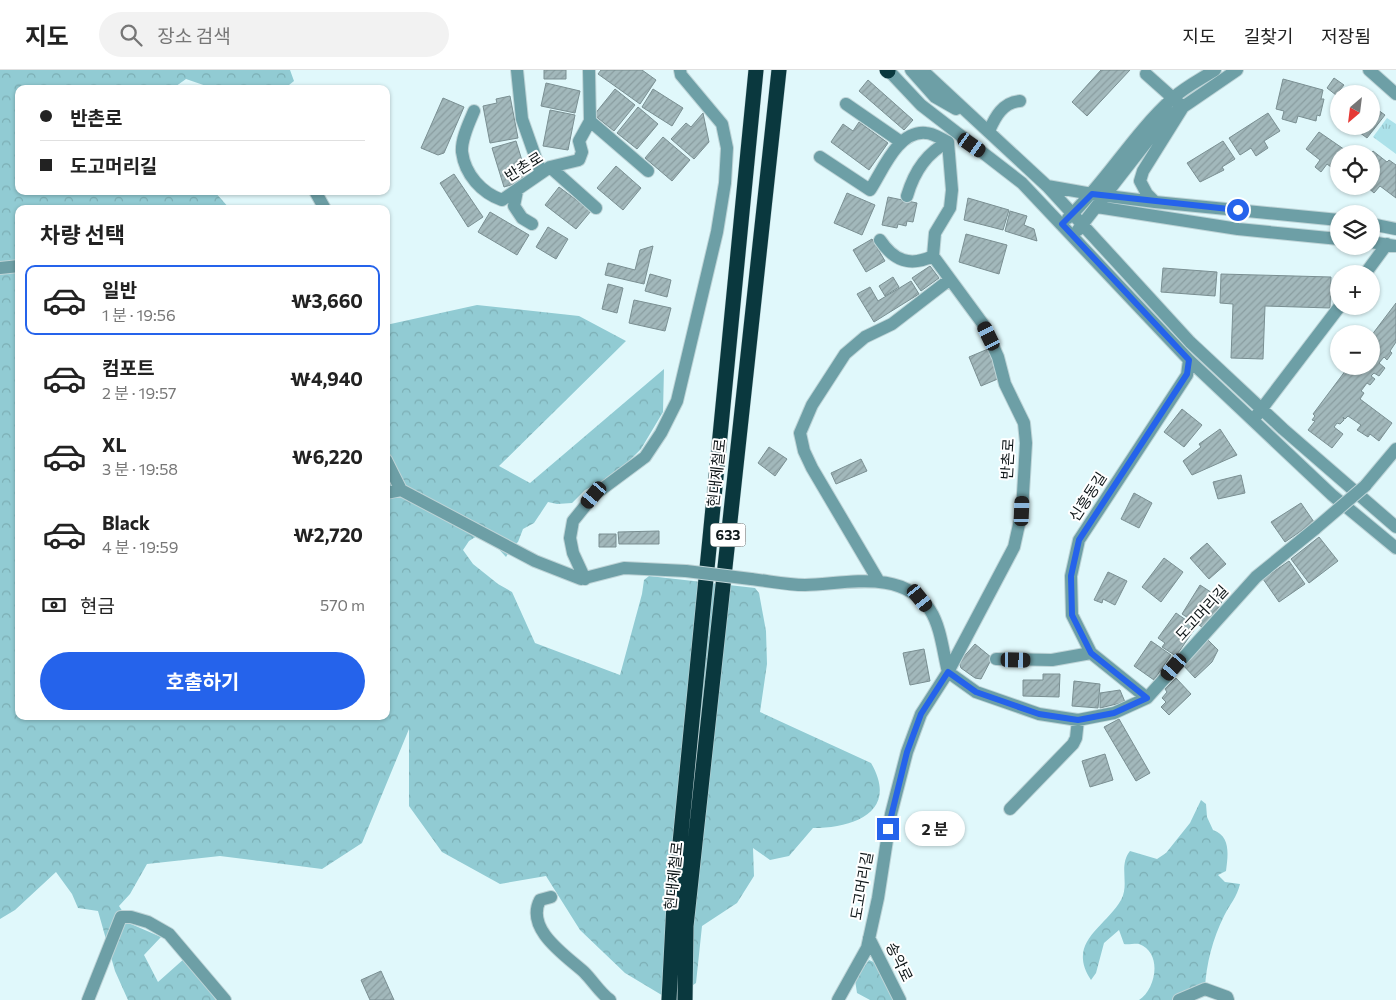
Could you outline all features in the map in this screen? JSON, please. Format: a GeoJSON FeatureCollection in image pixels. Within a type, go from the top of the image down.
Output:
{"type":"FeatureCollection","features":[{"type":"Feature","properties":{"kind":"highway","name":"현대제철로"},"geometry":{"type":"LineString","coordinates":[[669,1000],[674,904],[756,70]]}},
{"type":"Feature","properties":{"kind":"highway","name":"현대제철로"},"geometry":{"type":"LineString","coordinates":[[685,999],[686,926],[779,70]]}},
{"type":"Feature","properties":{"kind":"street"},"geometry":{"type":"LineString","coordinates":[[517,70],[522,119],[545,170],[596,208]]}},
{"type":"Feature","properties":{"kind":"street","name":"반촌로"},"geometry":{"type":"LineString","coordinates":[[474,111],[465,135],[462,151],[467,168],[477,184],[490,196],[502,200],[545,170],[579,160],[582,152],[579,141],[590,121],[589,70]]}},
{"type":"Feature","properties":{"kind":"street"},"geometry":{"type":"LineString","coordinates":[[585,580],[573,553],[570,538],[572,521],[594,495],[645,457],[665,425],[677,401],[717,232],[725,183],[727,148],[722,124],[681,75],[680,70]]}},
{"type":"Feature","properties":{"kind":"street"},"geometry":{"type":"LineString","coordinates":[[888,70],[921,105],[1022,183],[1189,360],[1252,422],[1332,494],[1396,548]]}},
{"type":"Feature","properties":{"kind":"street"},"geometry":{"type":"LineString","coordinates":[[911,70],[935,97],[975,120]]}},
{"type":"Feature","properties":{"kind":"street"},"geometry":{"type":"LineString","coordinates":[[922,70],[1047,186],[1190,342],[1262,409],[1396,527]]}},
{"type":"Feature","properties":{"kind":"street"},"geometry":{"type":"LineString","coordinates":[[1062,224],[1092,194],[1133,141],[1173,98],[1215,70]]}},
{"type":"Feature","properties":{"kind":"street"},"geometry":{"type":"LineString","coordinates":[[1073,235],[1097,207],[1163,120],[1237,70]]}},
{"type":"Feature","properties":{"kind":"street"},"geometry":{"type":"LineString","coordinates":[[1369,70],[1396,94]]}},
{"type":"Feature","properties":{"kind":"street"},"geometry":{"type":"LineString","coordinates":[[1146,74],[1183,107]]}},
{"type":"Feature","properties":{"kind":"street"},"geometry":{"type":"LineString","coordinates":[[989,131],[1005,106],[1011,102],[1020,101]]}},
{"type":"Feature","properties":{"kind":"street"},"geometry":{"type":"LineString","coordinates":[[846,104],[901,142]]}},
{"type":"Feature","properties":{"kind":"street"},"geometry":{"type":"LineString","coordinates":[[1155,202],[1147,194],[1140,181],[1143,170],[1183,107]]}},
{"type":"Feature","properties":{"kind":"street"},"geometry":{"type":"LineString","coordinates":[[590,121],[648,171]]}},
{"type":"Feature","properties":{"kind":"street"},"geometry":{"type":"LineString","coordinates":[[820,157],[870,190],[901,142],[913,134],[927,132],[948,142]]}},
{"type":"Feature","properties":{"kind":"street"},"geometry":{"type":"LineString","coordinates":[[907,196],[925,158],[934,149],[948,142]]}},
{"type":"Feature","properties":{"kind":"street"},"geometry":{"type":"LineString","coordinates":[[880,240],[891,256],[903,260],[922,261],[933,256],[935,233],[950,208],[952,190],[948,142]]}},
{"type":"Feature","properties":{"kind":"street"},"geometry":{"type":"LineString","coordinates":[[1047,186],[1155,202],[1330,219]]}},
{"type":"Feature","properties":{"kind":"street"},"geometry":{"type":"LineString","coordinates":[[517,191],[514,206],[522,218],[532,224]]}},
{"type":"Feature","properties":{"kind":"street"},"geometry":{"type":"LineString","coordinates":[[1097,207],[1238,229],[1330,238]]}},
{"type":"Feature","properties":{"kind":"street"},"geometry":{"type":"LineString","coordinates":[[1380,226],[1396,229]]}},
{"type":"Feature","properties":{"kind":"street"},"geometry":{"type":"LineString","coordinates":[[1373,265],[1391,245]]}},
{"type":"Feature","properties":{"kind":"street","name":"반촌로"},"geometry":{"type":"LineString","coordinates":[[933,256],[983,324],[989,336],[1005,384],[1024,423],[1026,443],[1022,511],[1014,547],[948,672]]}},
{"type":"Feature","properties":{"kind":"street"},"geometry":{"type":"LineString","coordinates":[[0,268],[15,266]]}},
{"type":"Feature","properties":{"kind":"street"},"geometry":{"type":"LineString","coordinates":[[878,580],[812,468],[804,451],[800,433],[812,405],[845,354],[865,337],[892,324],[949,280]]}},
{"type":"Feature","properties":{"kind":"street"},"geometry":{"type":"LineString","coordinates":[[1252,422],[1333,315]]}},
{"type":"Feature","properties":{"kind":"street","name":"신흥동길"},"geometry":{"type":"LineString","coordinates":[[1147,698],[1091,653],[1072,615],[1071,576],[1079,540],[1187,374],[1189,360]]}},
{"type":"Feature","properties":{"kind":"street","name":"도고머리길"},"geometry":{"type":"LineString","coordinates":[[838,1000],[859,966],[869,938],[878,898],[891,814],[907,752],[921,714],[948,672],[976,692],[1039,714],[1078,720],[1114,713],[1147,698],[1256,577],[1365,486],[1396,449]]}},
{"type":"Feature","properties":{"kind":"street"},"geometry":{"type":"LineString","coordinates":[[390,468],[401,490],[535,562],[585,580],[624,568],[686,571],[803,585],[878,580],[906,590],[920,598],[930,610],[937,626],[948,672]]}},
{"type":"Feature","properties":{"kind":"street"},"geometry":{"type":"LineString","coordinates":[[390,492],[401,490]]}},
{"type":"Feature","properties":{"kind":"street"},"geometry":{"type":"LineString","coordinates":[[996,659],[1052,660],[1091,653]]}},
{"type":"Feature","properties":{"kind":"street"},"geometry":{"type":"LineString","coordinates":[[1010,809],[1073,744],[1076,738],[1078,720]]}},
{"type":"Feature","properties":{"kind":"street"},"geometry":{"type":"LineString","coordinates":[[551,897],[540,900],[536,908],[536,917],[541,927],[562,956],[584,972],[610,1000]]}},
{"type":"Feature","properties":{"kind":"street"},"geometry":{"type":"LineString","coordinates":[[88,1000],[121,917],[131,917],[148,922],[169,934],[225,1000]]}},
{"type":"Feature","properties":{"kind":"street","name":"송악로"},"geometry":{"type":"LineString","coordinates":[[869,938],[900,1000]]}},
{"type":"Feature","properties":{"kind":"street"},"geometry":{"type":"LineString","coordinates":[[1179,1000],[1205,989],[1226,997],[1228,1000]]}},
{"type":"Feature","properties":{"kind":"green space"},"geometry":{"type":"Polygon","coordinates":[[[0,70],[290,70],[294,81],[289,85],[203,85],[186,79],[178,85],[15,85],[15,195],[218,195],[226,205],[15,205],[15,720],[390,720],[390,324],[477,305],[579,316],[626,341],[499,466],[530,483],[664,369],[663,412],[641,449],[617,473],[585,490],[572,503],[557,504],[548,502],[534,523],[523,529],[518,542],[512,547],[506,557],[494,544],[477,536],[469,541],[463,550],[473,564],[498,584],[512,592],[535,643],[620,675],[644,580],[649,576],[755,588],[759,593],[766,631],[767,664],[760,712],[871,763],[878,780],[880,793],[876,805],[868,814],[844,825],[813,828],[789,856],[770,860],[753,848],[754,876],[737,903],[702,926],[696,983],[670,1000],[625,973],[580,930],[546,876],[500,884],[442,852],[409,806],[409,729],[362,843],[322,869],[220,856],[147,864],[130,894],[119,906],[131,924],[161,937],[144,955],[158,982],[185,958],[216,1000],[128,1000],[115,971],[98,911],[78,908],[72,894],[56,872],[15,910],[0,919],[0,70]]]}},
{"type":"Feature","properties":{"kind":"green space"},"geometry":{"type":"Polygon","coordinates":[[[1387,118],[1396,124],[1396,154],[1373,137],[1374,135],[1380,135],[1380,128],[1387,118]]]}},
{"type":"Feature","properties":{"kind":"green space"},"geometry":{"type":"Polygon","coordinates":[[[1201,800],[1206,804],[1207,817],[1213,830],[1219,833],[1226,841],[1226,871],[1218,875],[1225,882],[1240,884],[1213,942],[1205,989],[1179,1000],[1139,1000],[1150,988],[1153,980],[1154,963],[1152,955],[1139,944],[1124,944],[1119,930],[1104,943],[1096,973],[1091,980],[1084,967],[1083,955],[1085,945],[1121,900],[1125,888],[1125,863],[1130,851],[1157,859],[1166,853],[1190,823],[1201,800]]]}},
{"type":"Feature","properties":{"kind":"green space"},"geometry":{"type":"Polygon","coordinates":[[[869,960],[880,965],[896,1000],[870,1000],[857,993],[855,980],[869,960]]]}},
{"type":"Feature","properties":{"kind":"building"},"geometry":{"type":"Polygon","coordinates":[[[544,70],[566,70],[566,79],[544,79],[544,70]]]}},
{"type":"Feature","properties":{"kind":"building"},"geometry":{"type":"Polygon","coordinates":[[[601,70],[642,70],[656,80],[640,104],[598,74],[601,70]]]}},
{"type":"Feature","properties":{"kind":"building"},"geometry":{"type":"Polygon","coordinates":[[[1101,70],[1130,70],[1087,116],[1072,102],[1101,70]]]}},
{"type":"Feature","properties":{"kind":"building"},"geometry":{"type":"Polygon","coordinates":[[[1334,78],[1344,85],[1330,85],[1330,90],[1327,88],[1334,78]]]}},
{"type":"Feature","properties":{"kind":"building"},"geometry":{"type":"Polygon","coordinates":[[[1283,79],[1323,90],[1321,99],[1324,99],[1320,116],[1317,115],[1316,121],[1298,116],[1296,123],[1282,119],[1284,111],[1276,109],[1283,79]]]}},
{"type":"Feature","properties":{"kind":"building"},"geometry":{"type":"Polygon","coordinates":[[[868,80],[913,120],[904,130],[859,91],[868,80]]]}},
{"type":"Feature","properties":{"kind":"building"},"geometry":{"type":"Polygon","coordinates":[[[546,83],[580,91],[575,113],[541,106],[546,83]]]}},
{"type":"Feature","properties":{"kind":"building"},"geometry":{"type":"Polygon","coordinates":[[[615,89],[635,105],[614,131],[594,115],[615,89]]]}},
{"type":"Feature","properties":{"kind":"building"},"geometry":{"type":"Polygon","coordinates":[[[653,89],[683,108],[672,126],[642,107],[653,89]]]}},
{"type":"Feature","properties":{"kind":"building"},"geometry":{"type":"Polygon","coordinates":[[[510,96],[518,138],[490,143],[483,106],[497,103],[496,99],[510,96]]]}},
{"type":"Feature","properties":{"kind":"building"},"geometry":{"type":"Polygon","coordinates":[[[443,98],[464,107],[444,153],[438,155],[421,148],[443,98]]]}},
{"type":"Feature","properties":{"kind":"building"},"geometry":{"type":"Polygon","coordinates":[[[638,107],[658,124],[637,149],[617,133],[638,107]]]}},
{"type":"Feature","properties":{"kind":"building"},"geometry":{"type":"Polygon","coordinates":[[[550,110],[575,115],[568,150],[543,146],[550,110]]]}},
{"type":"Feature","properties":{"kind":"building"},"geometry":{"type":"Polygon","coordinates":[[[1380,111],[1385,115],[1380,121],[1380,111]]]}},
{"type":"Feature","properties":{"kind":"building"},"geometry":{"type":"Polygon","coordinates":[[[703,113],[709,142],[694,159],[671,139],[686,123],[691,127],[703,113]]]}},
{"type":"Feature","properties":{"kind":"building"},"geometry":{"type":"Polygon","coordinates":[[[1268,113],[1280,131],[1264,141],[1268,148],[1256,156],[1251,148],[1240,155],[1229,138],[1268,113]]]}},
{"type":"Feature","properties":{"kind":"building"},"geometry":{"type":"Polygon","coordinates":[[[859,122],[888,143],[869,170],[831,142],[843,124],[853,131],[859,122]]]}},
{"type":"Feature","properties":{"kind":"building"},"geometry":{"type":"Polygon","coordinates":[[[1319,132],[1338,145],[1330,145],[1330,166],[1327,164],[1321,172],[1315,167],[1320,160],[1306,149],[1319,132]]]}},
{"type":"Feature","properties":{"kind":"building"},"geometry":{"type":"Polygon","coordinates":[[[663,137],[690,160],[672,181],[645,158],[663,137]]]}},
{"type":"Feature","properties":{"kind":"building"},"geometry":{"type":"Polygon","coordinates":[[[516,141],[528,180],[504,187],[492,148],[516,141]]]}},
{"type":"Feature","properties":{"kind":"building"},"geometry":{"type":"Polygon","coordinates":[[[1223,141],[1235,159],[1222,167],[1224,170],[1200,182],[1187,163],[1223,141]]]}},
{"type":"Feature","properties":{"kind":"building"},"geometry":{"type":"Polygon","coordinates":[[[1380,156],[1387,162],[1389,160],[1396,165],[1396,198],[1380,186],[1380,156]]]}},
{"type":"Feature","properties":{"kind":"building"},"geometry":{"type":"Polygon","coordinates":[[[616,166],[641,188],[623,210],[597,188],[616,166]]]}},
{"type":"Feature","properties":{"kind":"building"},"geometry":{"type":"Polygon","coordinates":[[[454,174],[483,217],[468,227],[440,183],[454,174]]]}},
{"type":"Feature","properties":{"kind":"building"},"geometry":{"type":"Polygon","coordinates":[[[559,187],[591,211],[576,229],[545,205],[559,187]]]}},
{"type":"Feature","properties":{"kind":"building"},"geometry":{"type":"Polygon","coordinates":[[[847,193],[875,205],[862,235],[834,223],[847,193]]]}},
{"type":"Feature","properties":{"kind":"building"},"geometry":{"type":"Polygon","coordinates":[[[888,197],[917,203],[913,222],[907,221],[906,226],[898,224],[897,228],[882,225],[888,197]]]}},
{"type":"Feature","properties":{"kind":"building"},"geometry":{"type":"Polygon","coordinates":[[[968,198],[1009,210],[1003,230],[964,220],[968,198]]]}},
{"type":"Feature","properties":{"kind":"building"},"geometry":{"type":"Polygon","coordinates":[[[1010,211],[1027,216],[1024,225],[1034,229],[1037,241],[1005,231],[1010,211]]]}},
{"type":"Feature","properties":{"kind":"building"},"geometry":{"type":"Polygon","coordinates":[[[490,212],[529,235],[517,255],[478,232],[490,212]]]}},
{"type":"Feature","properties":{"kind":"building"},"geometry":{"type":"Polygon","coordinates":[[[548,227],[568,239],[556,259],[536,247],[548,227]]]}},
{"type":"Feature","properties":{"kind":"building"},"geometry":{"type":"Polygon","coordinates":[[[966,234],[1007,245],[999,274],[959,262],[966,234]]]}},
{"type":"Feature","properties":{"kind":"building"},"geometry":{"type":"Polygon","coordinates":[[[872,239],[885,261],[866,272],[853,250],[872,239]]]}},
{"type":"Feature","properties":{"kind":"building"},"geometry":{"type":"Polygon","coordinates":[[[653,246],[644,284],[605,275],[608,263],[635,270],[640,250],[653,246]]]}},
{"type":"Feature","properties":{"kind":"building"},"geometry":{"type":"Polygon","coordinates":[[[930,266],[939,278],[921,291],[912,278],[930,266]]]}},
{"type":"Feature","properties":{"kind":"building"},"geometry":{"type":"Polygon","coordinates":[[[1163,268],[1217,272],[1215,296],[1161,292],[1163,268]]]}},
{"type":"Feature","properties":{"kind":"building"},"geometry":{"type":"Polygon","coordinates":[[[650,274],[671,280],[667,297],[645,291],[650,274]]]}},
{"type":"Feature","properties":{"kind":"building"},"geometry":{"type":"Polygon","coordinates":[[[1221,274],[1330,277],[1330,308],[1265,306],[1263,359],[1231,358],[1233,304],[1220,303],[1221,274]]]}},
{"type":"Feature","properties":{"kind":"building"},"geometry":{"type":"Polygon","coordinates":[[[893,277],[899,287],[885,296],[879,286],[893,277]]]}},
{"type":"Feature","properties":{"kind":"building"},"geometry":{"type":"Polygon","coordinates":[[[911,281],[919,294],[874,322],[857,294],[870,287],[878,301],[911,281]]]}},
{"type":"Feature","properties":{"kind":"building"},"geometry":{"type":"Polygon","coordinates":[[[608,284],[623,288],[617,313],[602,309],[608,284]]]}},
{"type":"Feature","properties":{"kind":"building"},"geometry":{"type":"Polygon","coordinates":[[[634,300],[671,308],[665,331],[629,323],[634,300]]]}},
{"type":"Feature","properties":{"kind":"building"},"geometry":{"type":"Polygon","coordinates":[[[1396,303],[1396,342],[1387,360],[1384,357],[1380,362],[1380,325],[1396,303]]]}},
{"type":"Feature","properties":{"kind":"building"},"geometry":{"type":"Polygon","coordinates":[[[988,349],[1000,378],[981,386],[969,357],[988,349]]]}},
{"type":"Feature","properties":{"kind":"building"},"geometry":{"type":"Polygon","coordinates":[[[1380,364],[1385,368],[1380,375],[1380,364]]]}},
{"type":"Feature","properties":{"kind":"building"},"geometry":{"type":"Polygon","coordinates":[[[1342,375],[1372,375],[1375,379],[1370,385],[1367,383],[1361,391],[1364,393],[1360,399],[1392,423],[1379,441],[1370,434],[1368,437],[1357,430],[1361,425],[1348,416],[1345,419],[1343,417],[1344,420],[1340,424],[1337,423],[1334,427],[1343,434],[1332,448],[1308,430],[1315,421],[1312,420],[1315,416],[1313,414],[1342,375]]]}},
{"type":"Feature","properties":{"kind":"building"},"geometry":{"type":"Polygon","coordinates":[[[1182,409],[1202,425],[1184,447],[1164,432],[1182,409]]]}},
{"type":"Feature","properties":{"kind":"building"},"geometry":{"type":"Polygon","coordinates":[[[1220,429],[1237,455],[1192,475],[1183,461],[1201,447],[1199,444],[1220,429]]]}},
{"type":"Feature","properties":{"kind":"building"},"geometry":{"type":"Polygon","coordinates":[[[769,447],[787,459],[775,476],[758,463],[769,447]]]}},
{"type":"Feature","properties":{"kind":"building"},"geometry":{"type":"Polygon","coordinates":[[[861,459],[867,471],[836,484],[831,473],[861,459]]]}},
{"type":"Feature","properties":{"kind":"building"},"geometry":{"type":"Polygon","coordinates":[[[1241,475],[1245,493],[1218,499],[1213,482],[1241,475]]]}},
{"type":"Feature","properties":{"kind":"building"},"geometry":{"type":"Polygon","coordinates":[[[1134,493],[1152,503],[1139,528],[1121,519],[1134,493]]]}},
{"type":"Feature","properties":{"kind":"building"},"geometry":{"type":"Polygon","coordinates":[[[1301,503],[1314,522],[1285,542],[1271,522],[1301,503]]]}},
{"type":"Feature","properties":{"kind":"building"},"geometry":{"type":"Polygon","coordinates":[[[659,531],[659,544],[619,544],[618,532],[659,531]]]}},
{"type":"Feature","properties":{"kind":"building"},"geometry":{"type":"Polygon","coordinates":[[[599,534],[616,534],[616,547],[599,547],[599,534]]]}},
{"type":"Feature","properties":{"kind":"building"},"geometry":{"type":"Polygon","coordinates":[[[1319,537],[1338,561],[1309,583],[1291,559],[1319,537]]]}},
{"type":"Feature","properties":{"kind":"building"},"geometry":{"type":"Polygon","coordinates":[[[1207,543],[1226,564],[1209,579],[1190,558],[1207,543]]]}},
{"type":"Feature","properties":{"kind":"building"},"geometry":{"type":"Polygon","coordinates":[[[1164,558],[1183,572],[1161,602],[1142,587],[1164,558]]]}},
{"type":"Feature","properties":{"kind":"building"},"geometry":{"type":"Polygon","coordinates":[[[1289,561],[1305,584],[1279,602],[1263,579],[1289,561]]]}},
{"type":"Feature","properties":{"kind":"building"},"geometry":{"type":"Polygon","coordinates":[[[1108,572],[1127,581],[1115,605],[1103,599],[1102,603],[1094,600],[1108,572]]]}},
{"type":"Feature","properties":{"kind":"building"},"geometry":{"type":"Polygon","coordinates":[[[1200,585],[1223,600],[1205,629],[1182,614],[1200,585]]]}},
{"type":"Feature","properties":{"kind":"building"},"geometry":{"type":"Polygon","coordinates":[[[1176,613],[1196,627],[1176,656],[1162,647],[1165,643],[1158,638],[1176,613]]]}},
{"type":"Feature","properties":{"kind":"building"},"geometry":{"type":"Polygon","coordinates":[[[1207,639],[1218,650],[1212,662],[1195,678],[1182,664],[1207,639]]]}},
{"type":"Feature","properties":{"kind":"building"},"geometry":{"type":"Polygon","coordinates":[[[1151,641],[1171,655],[1154,680],[1134,666],[1151,641]]]}},
{"type":"Feature","properties":{"kind":"building"},"geometry":{"type":"Polygon","coordinates":[[[975,644],[992,658],[981,679],[975,678],[961,668],[959,662],[975,644]]]}},
{"type":"Feature","properties":{"kind":"building"},"geometry":{"type":"Polygon","coordinates":[[[924,649],[930,681],[910,685],[903,653],[924,649]]]}},
{"type":"Feature","properties":{"kind":"building"},"geometry":{"type":"Polygon","coordinates":[[[1043,674],[1060,674],[1059,697],[1023,696],[1023,680],[1043,680],[1043,674]]]}},
{"type":"Feature","properties":{"kind":"building"},"geometry":{"type":"Polygon","coordinates":[[[1176,678],[1191,694],[1169,715],[1161,707],[1166,702],[1162,698],[1167,692],[1165,689],[1176,678]]]}},
{"type":"Feature","properties":{"kind":"building"},"geometry":{"type":"Polygon","coordinates":[[[1074,681],[1100,684],[1098,708],[1072,706],[1074,681]]]}},
{"type":"Feature","properties":{"kind":"building"},"geometry":{"type":"Polygon","coordinates":[[[1120,690],[1125,702],[1100,708],[1100,693],[1120,690]]]}},
{"type":"Feature","properties":{"kind":"building"},"geometry":{"type":"Polygon","coordinates":[[[1119,719],[1150,773],[1136,781],[1104,727],[1119,719]]]}},
{"type":"Feature","properties":{"kind":"building"},"geometry":{"type":"Polygon","coordinates":[[[1105,754],[1113,780],[1090,787],[1082,761],[1105,754]]]}},
{"type":"Feature","properties":{"kind":"building"},"geometry":{"type":"Polygon","coordinates":[[[381,971],[394,1000],[370,1000],[361,980],[381,971]]]}},
{"type":"Feature","properties":{"kind":"route"},"geometry":{"type":"LineString","coordinates":[[888,829],[907,752],[921,714],[948,672],[976,692],[1039,714],[1078,720],[1114,713],[1147,698],[1091,653],[1080,636],[1072,615],[1071,576],[1079,540],[1187,374],[1189,360],[1062,224],[1092,194],[1238,210]]}}]}
